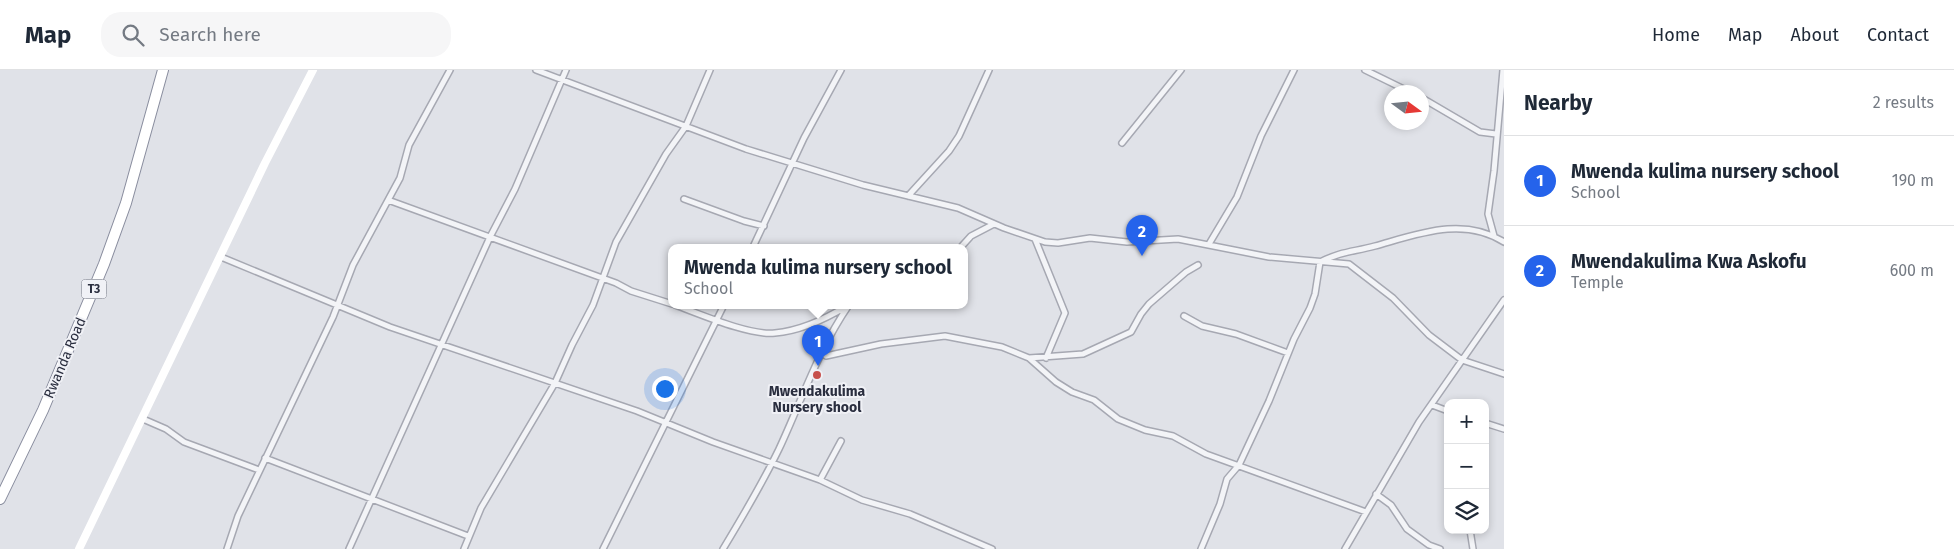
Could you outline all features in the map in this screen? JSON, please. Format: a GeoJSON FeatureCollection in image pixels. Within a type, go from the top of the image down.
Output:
{"type":"FeatureCollection","features":[{"type":"Feature","properties":{"kind":"highway","name":"Rwanda Road"},"geometry":{"type":"LineString","coordinates":[[0,499],[39,418],[104,264],[126,203],[163,70]]}},
{"type":"Feature","properties":{"kind":"street"},"geometry":{"type":"LineString","coordinates":[[79,549],[313,70]]}},
{"type":"Feature","properties":{"kind":"street"},"geometry":{"type":"LineString","coordinates":[[227,549],[234,525],[259,470],[286,420],[338,305],[349,273],[404,168],[409,145],[450,70]]}},
{"type":"Feature","properties":{"kind":"street"},"geometry":{"type":"LineString","coordinates":[[536,70],[628,107],[686,126],[746,149],[908,196],[950,206],[994,224],[1052,243],[1090,238],[1127,242],[1178,239],[1269,257],[1342,263],[1355,267],[1403,306],[1437,342],[1462,360],[1504,374]]}},
{"type":"Feature","properties":{"kind":"street"},"geometry":{"type":"LineString","coordinates":[[349,549],[490,237],[515,189],[566,70]]}},
{"type":"Feature","properties":{"kind":"street"},"geometry":{"type":"LineString","coordinates":[[464,549],[468,536],[490,493],[555,383],[604,279],[616,242],[666,154],[686,126],[710,70]]}},
{"type":"Feature","properties":{"kind":"street"},"geometry":{"type":"LineString","coordinates":[[754,244],[793,162],[841,70]]}},
{"type":"Feature","properties":{"kind":"street"},"geometry":{"type":"LineString","coordinates":[[908,196],[949,151],[959,136],[989,70]]}},
{"type":"Feature","properties":{"kind":"street"},"geometry":{"type":"LineString","coordinates":[[1122,143],[1181,70]]}},
{"type":"Feature","properties":{"kind":"street"},"geometry":{"type":"LineString","coordinates":[[1209,244],[1237,198],[1262,136],[1294,70]]}},
{"type":"Feature","properties":{"kind":"street"},"geometry":{"type":"LineString","coordinates":[[1365,70],[1396,85]]}},
{"type":"Feature","properties":{"kind":"street"},"geometry":{"type":"LineString","coordinates":[[1494,236],[1488,214],[1494,171],[1503,70]]}},
{"type":"Feature","properties":{"kind":"street"},"geometry":{"type":"LineString","coordinates":[[1429,102],[1480,132],[1496,134]]}},
{"type":"Feature","properties":{"kind":"street"},"geometry":{"type":"LineString","coordinates":[[684,199],[744,221],[764,226]]}},
{"type":"Feature","properties":{"kind":"street"},"geometry":{"type":"LineString","coordinates":[[388,200],[604,279],[631,291],[668,302]]}},
{"type":"Feature","properties":{"kind":"street"},"geometry":{"type":"LineString","coordinates":[[963,244],[971,236],[994,224]]}},
{"type":"Feature","properties":{"kind":"street"},"geometry":{"type":"LineString","coordinates":[[1320,262],[1344,251],[1371,247],[1431,230],[1472,229],[1494,236],[1504,242]]}},
{"type":"Feature","properties":{"kind":"street"},"geometry":{"type":"LineString","coordinates":[[1035,238],[1066,312],[1046,358]]}},
{"type":"Feature","properties":{"kind":"street"},"geometry":{"type":"LineString","coordinates":[[221,257],[442,346],[579,390],[820,480],[862,500],[910,514],[992,549]]}},
{"type":"Feature","properties":{"kind":"street"},"geometry":{"type":"LineString","coordinates":[[1201,549],[1221,502],[1227,479],[1239,465],[1313,302],[1320,262]]}},
{"type":"Feature","properties":{"kind":"street"},"geometry":{"type":"LineString","coordinates":[[821,352],[826,356],[881,344],[945,336],[988,343],[1029,358],[1082,354],[1126,336],[1131,332],[1141,314],[1150,304],[1186,272],[1198,265]]}},
{"type":"Feature","properties":{"kind":"street"},"geometry":{"type":"LineString","coordinates":[[1345,549],[1376,494],[1432,406],[1504,300]]}},
{"type":"Feature","properties":{"kind":"street"},"geometry":{"type":"LineString","coordinates":[[687,309],[717,320],[774,334],[802,326],[840,309]]}},
{"type":"Feature","properties":{"kind":"street"},"geometry":{"type":"LineString","coordinates":[[603,549],[722,309]]}},
{"type":"Feature","properties":{"kind":"street"},"geometry":{"type":"LineString","coordinates":[[723,549],[748,510],[821,352],[847,309]]}},
{"type":"Feature","properties":{"kind":"street"},"geometry":{"type":"LineString","coordinates":[[1184,316],[1202,326],[1236,334],[1288,354]]}},
{"type":"Feature","properties":{"kind":"street"},"geometry":{"type":"LineString","coordinates":[[1029,358],[1056,382],[1072,392],[1094,400],[1118,419],[1145,430],[1173,436],[1206,454],[1366,512]]}},
{"type":"Feature","properties":{"kind":"street"},"geometry":{"type":"LineString","coordinates":[[1432,406],[1444,410]]}},
{"type":"Feature","properties":{"kind":"street"},"geometry":{"type":"LineString","coordinates":[[143,419],[166,429],[184,442],[259,470]]}},
{"type":"Feature","properties":{"kind":"street"},"geometry":{"type":"LineString","coordinates":[[1489,424],[1504,429]]}},
{"type":"Feature","properties":{"kind":"street"},"geometry":{"type":"LineString","coordinates":[[820,480],[841,441]]}},
{"type":"Feature","properties":{"kind":"street"},"geometry":{"type":"LineString","coordinates":[[265,458],[468,536]]}},
{"type":"Feature","properties":{"kind":"street"},"geometry":{"type":"LineString","coordinates":[[1376,494],[1391,504],[1407,529],[1429,545],[1440,549]]}},
{"type":"Feature","properties":{"kind":"street"},"geometry":{"type":"LineString","coordinates":[[1471,534],[1473,549]]}},
{"type":"Feature","properties":{"kind":"place","name":"Mwendakulima Kwa Askofu"},"geometry":{"type":"Point","coordinates":[1142,256]}},
{"type":"Feature","properties":{"kind":"place","name":"Mwenda kulima nursery school"},"geometry":{"type":"Point","coordinates":[818,366]}},
{"type":"Feature","properties":{"kind":"place","name":"Mwendakulima Nursery shool"},"geometry":{"type":"Point","coordinates":[817,375]}}]}
